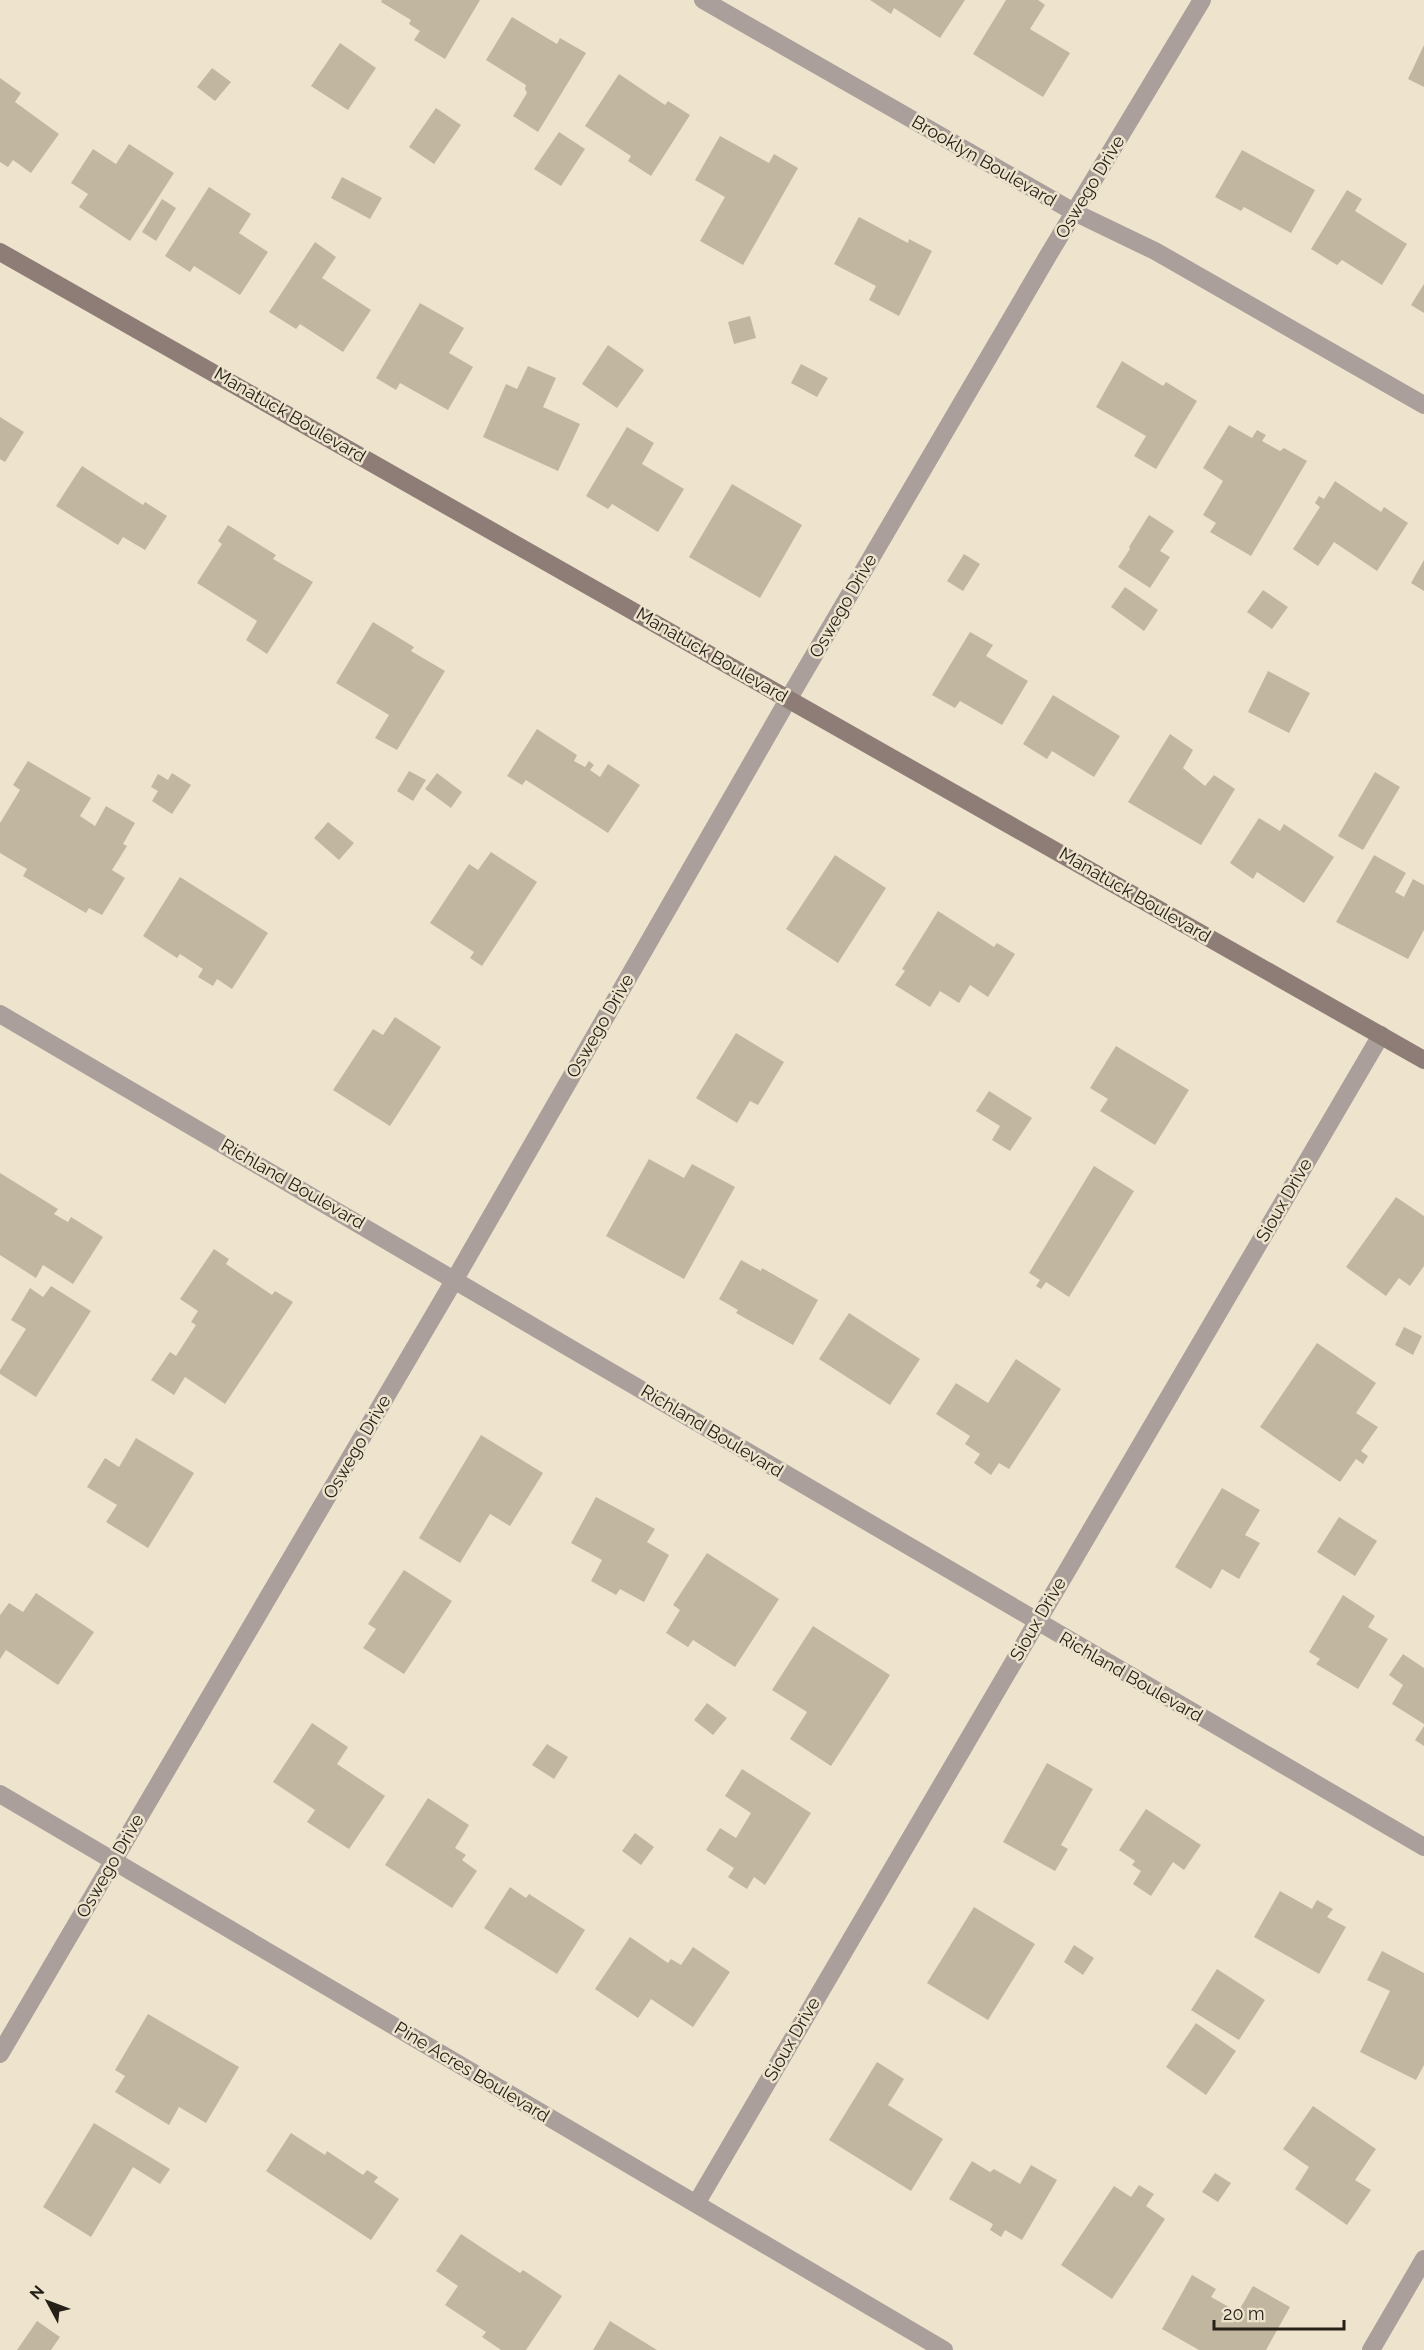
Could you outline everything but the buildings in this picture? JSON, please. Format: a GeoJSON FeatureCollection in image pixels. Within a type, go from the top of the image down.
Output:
{"type":"FeatureCollection","features":[{"type":"Feature","properties":{"kind":"street","name":"Brooklyn Boulevard"},"geometry":{"type":"LineString","coordinates":[[703,0],[1074,212],[1155,251],[1424,405]]}},
{"type":"Feature","properties":{"kind":"street","name":"Oswego Drive"},"geometry":{"type":"LineString","coordinates":[[0,2054],[455,1279],[789,698],[1074,212],[1202,0]]}},
{"type":"Feature","properties":{"kind":"street","name":"Manatuck Boulevard"},"geometry":{"type":"LineString","coordinates":[[0,252],[1424,1060]]}},
{"type":"Feature","properties":{"kind":"street","name":"Richland Boulevard"},"geometry":{"type":"LineString","coordinates":[[0,1014],[455,1279],[1036,1623],[1424,1847]]}},
{"type":"Feature","properties":{"kind":"street","name":"Sioux Drive"},"geometry":{"type":"LineString","coordinates":[[696,2204],[1381,1035]]}},
{"type":"Feature","properties":{"kind":"street","name":"Pine Acres Boulevard"},"geometry":{"type":"LineString","coordinates":[[0,1794],[944,2350]]}},
{"type":"Feature","properties":{"kind":"street"},"geometry":{"type":"LineString","coordinates":[[1371,2350],[1424,2259]]}}]}
